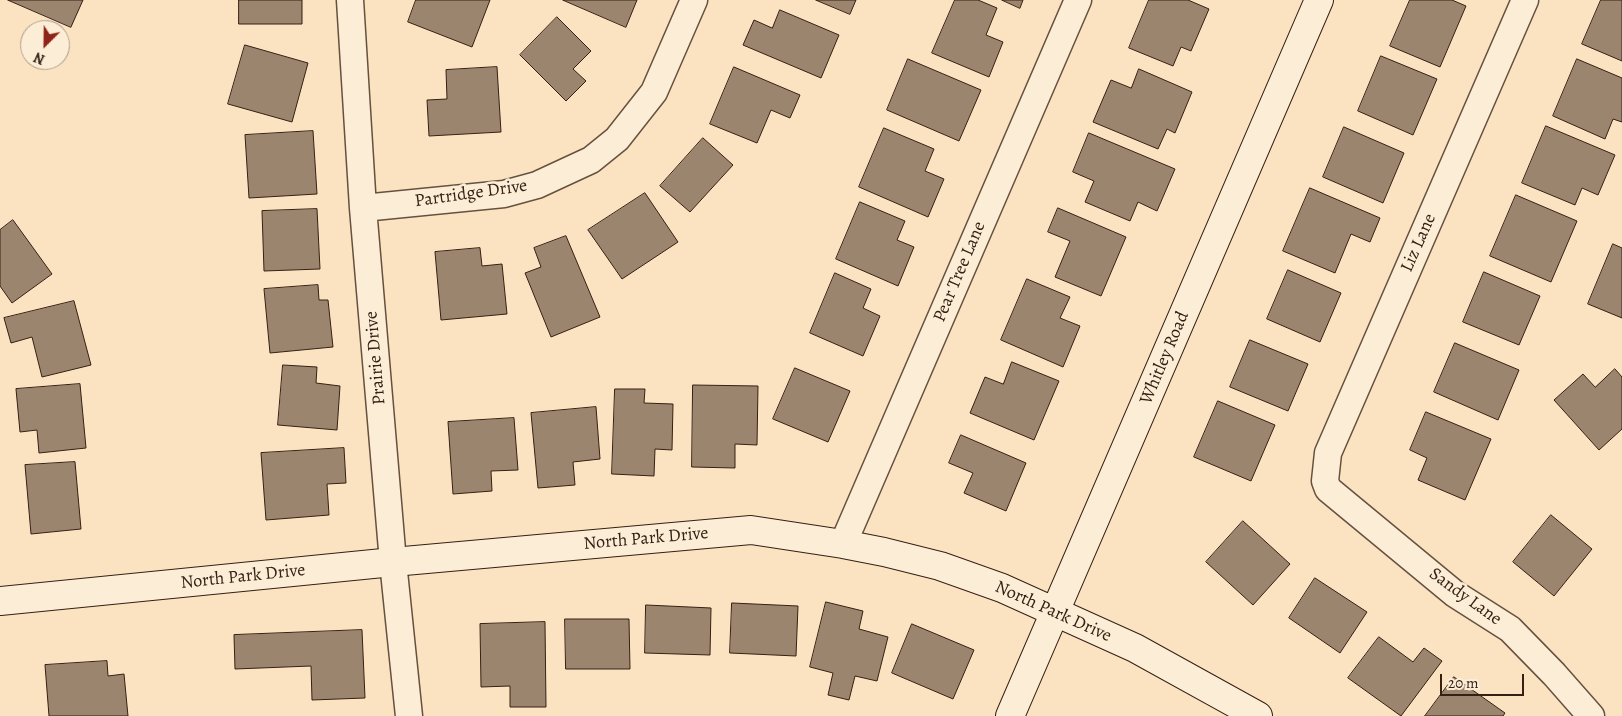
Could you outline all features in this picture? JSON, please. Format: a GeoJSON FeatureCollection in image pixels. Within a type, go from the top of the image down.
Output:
{"type":"FeatureCollection","features":[{"type":"Feature","properties":{"kind":"street","name":"Prairie Drive"},"geometry":{"type":"LineString","coordinates":[[350,0],[363,208],[393,562],[409,716]]}},
{"type":"Feature","properties":{"kind":"street","name":"Partridge Drive"},"geometry":{"type":"LineString","coordinates":[[363,208],[504,194],[538,185],[591,160],[617,139],[654,92],[694,0]]}},
{"type":"Feature","properties":{"kind":"street","name":"Pear Tree Lane"},"geometry":{"type":"LineString","coordinates":[[843,544],[1078,0]]}},
{"type":"Feature","properties":{"kind":"street","name":"Whitley Road"},"geometry":{"type":"LineString","coordinates":[[1010,716],[1319,0]]}},
{"type":"Feature","properties":{"kind":"street","name":"Liz Lane"},"geometry":{"type":"LineString","coordinates":[[1328,489],[1326,481],[1328,453],[1525,0]]}},
{"type":"Feature","properties":{"kind":"street","name":"Sandy Lane"},"geometry":{"type":"LineString","coordinates":[[1328,489],[1455,594],[1510,630],[1554,674],[1591,716]]}},
{"type":"Feature","properties":{"kind":"street","name":"North Park Drive"},"geometry":{"type":"LineString","coordinates":[[0,601],[393,562],[751,530],[843,544],[940,566],[1002,588],[1134,648],[1258,716]]}},
{"type":"Feature","properties":{"kind":"building"},"geometry":{"type":"Polygon","coordinates":[[[8,0],[83,0],[71,27],[70,20],[55,20],[8,0]]]}},
{"type":"Feature","properties":{"kind":"building"},"geometry":{"type":"Polygon","coordinates":[[[239,0],[302,0],[302,24],[239,24],[239,0]]]}},
{"type":"Feature","properties":{"kind":"building"},"geometry":{"type":"Polygon","coordinates":[[[416,0],[490,0],[472,47],[408,22],[416,0]]]}},
{"type":"Feature","properties":{"kind":"building"},"geometry":{"type":"Polygon","coordinates":[[[563,0],[637,0],[626,27],[563,0]]]}},
{"type":"Feature","properties":{"kind":"building"},"geometry":{"type":"Polygon","coordinates":[[[816,0],[856,0],[850,14],[816,0]]]}},
{"type":"Feature","properties":{"kind":"building"},"geometry":{"type":"Polygon","coordinates":[[[955,0],[978,0],[997,8],[986,35],[1003,42],[989,77],[932,53],[955,0]]]}},
{"type":"Feature","properties":{"kind":"building"},"geometry":{"type":"Polygon","coordinates":[[[1002,0],[1023,0],[1020,8],[1002,0]]]}},
{"type":"Feature","properties":{"kind":"building"},"geometry":{"type":"Polygon","coordinates":[[[1149,0],[1188,0],[1209,9],[1191,51],[1181,47],[1173,66],[1129,48],[1149,0]]]}},
{"type":"Feature","properties":{"kind":"building"},"geometry":{"type":"Polygon","coordinates":[[[1410,0],[1452,0],[1466,6],[1440,67],[1390,46],[1410,0]]]}},
{"type":"Feature","properties":{"kind":"building"},"geometry":{"type":"Polygon","coordinates":[[[1601,0],[1622,0],[1622,61],[1582,44],[1601,0]]]}},
{"type":"Feature","properties":{"kind":"building"},"geometry":{"type":"Polygon","coordinates":[[[780,10],[839,35],[821,78],[743,45],[754,20],[772,28],[780,10]]]}},
{"type":"Feature","properties":{"kind":"building"},"geometry":{"type":"Polygon","coordinates":[[[557,17],[591,51],[573,69],[586,81],[566,101],[520,55],[557,17]]]}},
{"type":"Feature","properties":{"kind":"building"},"geometry":{"type":"Polygon","coordinates":[[[245,45],[308,63],[292,122],[228,104],[245,45]]]}},
{"type":"Feature","properties":{"kind":"building"},"geometry":{"type":"Polygon","coordinates":[[[1381,56],[1437,79],[1413,135],[1358,111],[1381,56]]]}},
{"type":"Feature","properties":{"kind":"building"},"geometry":{"type":"Polygon","coordinates":[[[908,59],[981,90],[959,141],[887,110],[908,59]]]}},
{"type":"Feature","properties":{"kind":"building"},"geometry":{"type":"Polygon","coordinates":[[[1577,59],[1622,78],[1622,122],[1613,119],[1605,139],[1553,116],[1577,59]]]}},
{"type":"Feature","properties":{"kind":"building"},"geometry":{"type":"Polygon","coordinates":[[[497,67],[501,132],[429,136],[427,100],[447,99],[446,70],[497,67]]]}},
{"type":"Feature","properties":{"kind":"building"},"geometry":{"type":"Polygon","coordinates":[[[734,67],[800,95],[790,118],[771,110],[757,143],[710,124],[734,67]]]}},
{"type":"Feature","properties":{"kind":"building"},"geometry":{"type":"Polygon","coordinates":[[[1139,69],[1192,92],[1175,133],[1167,129],[1158,149],[1093,122],[1111,80],[1131,88],[1139,69]]]}},
{"type":"Feature","properties":{"kind":"building"},"geometry":{"type":"Polygon","coordinates":[[[1546,126],[1615,155],[1598,195],[1582,188],[1575,205],[1522,183],[1546,126]]]}},
{"type":"Feature","properties":{"kind":"building"},"geometry":{"type":"Polygon","coordinates":[[[1344,127],[1404,153],[1383,203],[1323,177],[1344,127]]]}},
{"type":"Feature","properties":{"kind":"building"},"geometry":{"type":"Polygon","coordinates":[[[884,128],[934,149],[925,171],[944,179],[928,217],[859,187],[884,128]]]}},
{"type":"Feature","properties":{"kind":"building"},"geometry":{"type":"Polygon","coordinates":[[[313,131],[317,194],[249,198],[245,135],[313,131]]]}},
{"type":"Feature","properties":{"kind":"building"},"geometry":{"type":"Polygon","coordinates":[[[1089,133],[1175,169],[1157,211],[1138,202],[1130,221],[1085,202],[1094,181],[1073,172],[1089,133]]]}},
{"type":"Feature","properties":{"kind":"building"},"geometry":{"type":"Polygon","coordinates":[[[703,138],[733,165],[690,212],[660,186],[703,138]]]}},
{"type":"Feature","properties":{"kind":"building"},"geometry":{"type":"Polygon","coordinates":[[[1310,188],[1380,218],[1370,242],[1351,234],[1335,273],[1283,251],[1310,188]]]}},
{"type":"Feature","properties":{"kind":"building"},"geometry":{"type":"Polygon","coordinates":[[[645,193],[678,242],[622,279],[588,230],[645,193]]]}},
{"type":"Feature","properties":{"kind":"building"},"geometry":{"type":"Polygon","coordinates":[[[1516,195],[1577,221],[1551,282],[1490,256],[1516,195]]]}},
{"type":"Feature","properties":{"kind":"building"},"geometry":{"type":"Polygon","coordinates":[[[860,202],[905,221],[897,240],[914,247],[898,286],[836,259],[860,202]]]}},
{"type":"Feature","properties":{"kind":"building"},"geometry":{"type":"Polygon","coordinates":[[[1058,208],[1126,237],[1101,296],[1055,277],[1070,241],[1048,232],[1058,208]]]}},
{"type":"Feature","properties":{"kind":"building"},"geometry":{"type":"Polygon","coordinates":[[[317,209],[320,269],[264,271],[262,211],[317,209]]]}},
{"type":"Feature","properties":{"kind":"building"},"geometry":{"type":"Polygon","coordinates":[[[13,220],[52,274],[12,303],[0,286],[0,230],[13,220]]]}},
{"type":"Feature","properties":{"kind":"building"},"geometry":{"type":"Polygon","coordinates":[[[566,236],[600,317],[551,337],[525,273],[541,267],[534,248],[566,236]]]}},
{"type":"Feature","properties":{"kind":"building"},"geometry":{"type":"Polygon","coordinates":[[[1613,244],[1622,248],[1622,318],[1588,304],[1613,244]]]}},
{"type":"Feature","properties":{"kind":"building"},"geometry":{"type":"Polygon","coordinates":[[[480,248],[482,266],[502,264],[507,314],[441,320],[435,252],[480,248]]]}},
{"type":"Feature","properties":{"kind":"building"},"geometry":{"type":"Polygon","coordinates":[[[1288,270],[1341,293],[1320,342],[1267,319],[1288,270]]]}},
{"type":"Feature","properties":{"kind":"building"},"geometry":{"type":"Polygon","coordinates":[[[1484,272],[1540,296],[1519,345],[1463,322],[1484,272]]]}},
{"type":"Feature","properties":{"kind":"building"},"geometry":{"type":"Polygon","coordinates":[[[835,273],[871,289],[863,308],[880,316],[863,356],[810,333],[835,273]]]}},
{"type":"Feature","properties":{"kind":"building"},"geometry":{"type":"Polygon","coordinates":[[[1027,279],[1070,297],[1060,318],[1080,326],[1063,367],[1001,340],[1027,279]]]}},
{"type":"Feature","properties":{"kind":"building"},"geometry":{"type":"Polygon","coordinates":[[[318,285],[319,300],[328,300],[333,347],[270,353],[264,289],[318,285]]]}},
{"type":"Feature","properties":{"kind":"building"},"geometry":{"type":"Polygon","coordinates":[[[74,301],[91,365],[42,377],[32,337],[11,343],[4,318],[74,301]]]}},
{"type":"Feature","properties":{"kind":"building"},"geometry":{"type":"Polygon","coordinates":[[[1250,340],[1308,364],[1288,411],[1230,387],[1250,340]]]}},
{"type":"Feature","properties":{"kind":"building"},"geometry":{"type":"Polygon","coordinates":[[[1455,343],[1519,370],[1498,420],[1434,392],[1455,343]]]}},
{"type":"Feature","properties":{"kind":"building"},"geometry":{"type":"Polygon","coordinates":[[[1012,362],[1059,381],[1034,440],[970,413],[985,377],[1003,384],[1012,362]]]}},
{"type":"Feature","properties":{"kind":"building"},"geometry":{"type":"Polygon","coordinates":[[[283,365],[317,367],[316,383],[340,386],[337,430],[278,425],[283,365]]]}},
{"type":"Feature","properties":{"kind":"building"},"geometry":{"type":"Polygon","coordinates":[[[795,368],[850,391],[828,442],[773,419],[795,368]]]}},
{"type":"Feature","properties":{"kind":"building"},"geometry":{"type":"Polygon","coordinates":[[[1615,369],[1622,377],[1622,429],[1599,450],[1554,400],[1583,374],[1595,387],[1615,369]]]}},
{"type":"Feature","properties":{"kind":"building"},"geometry":{"type":"Polygon","coordinates":[[[80,384],[86,448],[39,453],[37,430],[20,432],[16,389],[80,384]]]}},
{"type":"Feature","properties":{"kind":"building"},"geometry":{"type":"Polygon","coordinates":[[[693,385],[758,386],[757,445],[735,444],[735,468],[692,467],[693,385]]]}},
{"type":"Feature","properties":{"kind":"building"},"geometry":{"type":"Polygon","coordinates":[[[615,389],[645,389],[644,403],[673,404],[672,450],[655,449],[654,476],[612,474],[615,389]]]}},
{"type":"Feature","properties":{"kind":"building"},"geometry":{"type":"Polygon","coordinates":[[[1218,401],[1275,425],[1251,481],[1194,457],[1218,401]]]}},
{"type":"Feature","properties":{"kind":"building"},"geometry":{"type":"Polygon","coordinates":[[[596,407],[600,459],[573,462],[575,485],[538,488],[531,413],[596,407]]]}},
{"type":"Feature","properties":{"kind":"building"},"geometry":{"type":"Polygon","coordinates":[[[1426,412],[1491,439],[1465,500],[1418,480],[1427,458],[1410,450],[1426,412]]]}},
{"type":"Feature","properties":{"kind":"building"},"geometry":{"type":"Polygon","coordinates":[[[514,418],[518,470],[491,471],[492,491],[453,494],[448,422],[514,418]]]}},
{"type":"Feature","properties":{"kind":"building"},"geometry":{"type":"Polygon","coordinates":[[[961,435],[1026,463],[1006,511],[964,493],[973,473],[949,463],[961,435]]]}},
{"type":"Feature","properties":{"kind":"building"},"geometry":{"type":"Polygon","coordinates":[[[344,448],[346,483],[327,484],[329,515],[266,520],[261,453],[344,448]]]}},
{"type":"Feature","properties":{"kind":"building"},"geometry":{"type":"Polygon","coordinates":[[[75,462],[81,529],[31,534],[25,465],[75,462]]]}},
{"type":"Feature","properties":{"kind":"building"},"geometry":{"type":"Polygon","coordinates":[[[1551,515],[1592,549],[1554,596],[1513,562],[1551,515]]]}},
{"type":"Feature","properties":{"kind":"building"},"geometry":{"type":"Polygon","coordinates":[[[1243,521],[1290,564],[1253,605],[1206,562],[1243,521]]]}},
{"type":"Feature","properties":{"kind":"building"},"geometry":{"type":"Polygon","coordinates":[[[1315,578],[1367,612],[1340,653],[1289,618],[1315,578]]]}},
{"type":"Feature","properties":{"kind":"building"},"geometry":{"type":"Polygon","coordinates":[[[826,602],[863,611],[859,629],[888,637],[877,681],[855,676],[849,700],[828,695],[833,673],[810,667],[826,602]]]}},
{"type":"Feature","properties":{"kind":"building"},"geometry":{"type":"Polygon","coordinates":[[[732,603],[798,606],[796,656],[730,653],[732,603]]]}},
{"type":"Feature","properties":{"kind":"building"},"geometry":{"type":"Polygon","coordinates":[[[646,605],[711,608],[710,655],[645,653],[646,605]]]}},
{"type":"Feature","properties":{"kind":"building"},"geometry":{"type":"Polygon","coordinates":[[[565,619],[629,619],[630,669],[566,669],[565,619]]]}},
{"type":"Feature","properties":{"kind":"building"},"geometry":{"type":"Polygon","coordinates":[[[545,622],[546,707],[510,707],[510,686],[481,687],[480,624],[545,622]]]}},
{"type":"Feature","properties":{"kind":"building"},"geometry":{"type":"Polygon","coordinates":[[[912,624],[974,650],[953,699],[892,673],[912,624]]]}},
{"type":"Feature","properties":{"kind":"building"},"geometry":{"type":"Polygon","coordinates":[[[362,630],[365,698],[312,700],[311,666],[235,669],[234,635],[362,630]]]}},
{"type":"Feature","properties":{"kind":"building"},"geometry":{"type":"Polygon","coordinates":[[[1379,637],[1413,662],[1424,648],[1442,661],[1401,716],[1348,678],[1379,637]]]}},
{"type":"Feature","properties":{"kind":"building"},"geometry":{"type":"Polygon","coordinates":[[[107,661],[108,676],[124,674],[128,716],[49,716],[45,665],[107,661]]]}},
{"type":"Feature","properties":{"kind":"building"},"geometry":{"type":"Polygon","coordinates":[[[1454,677],[1505,713],[1503,716],[1425,716],[1454,677]]]}}]}
